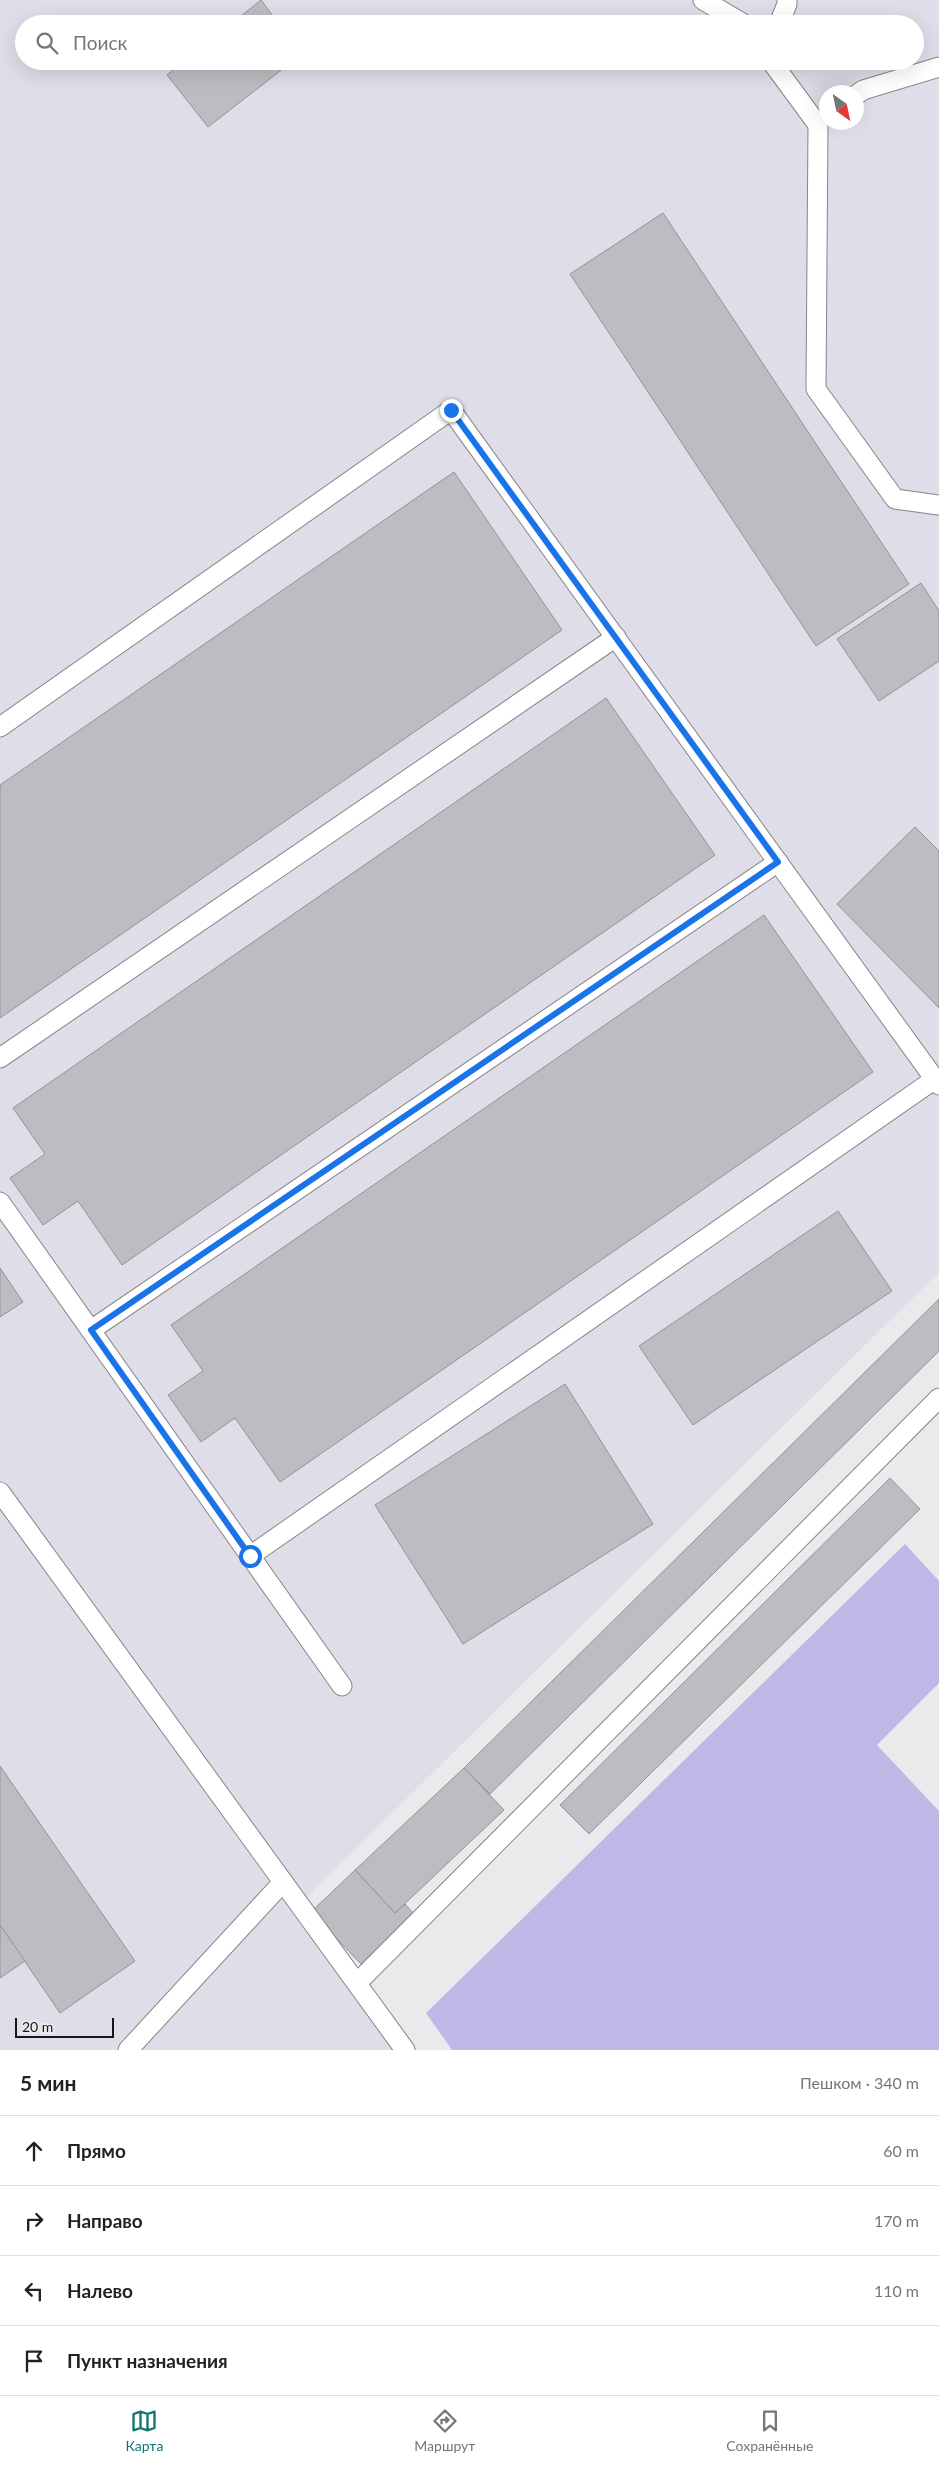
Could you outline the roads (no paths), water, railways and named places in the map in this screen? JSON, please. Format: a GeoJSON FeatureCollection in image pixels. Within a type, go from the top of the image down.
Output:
{"type":"FeatureCollection","features":[{"type":"Feature","properties":{"kind":"lane"},"geometry":{"type":"LineString","coordinates":[[703,0],[729,15]]}},
{"type":"Feature","properties":{"kind":"lane"},"geometry":{"type":"LineString","coordinates":[[783,15],[787,0]]}},
{"type":"Feature","properties":{"kind":"lane"},"geometry":{"type":"LineString","coordinates":[[864,90],[939,67]]}},
{"type":"Feature","properties":{"kind":"lane"},"geometry":{"type":"LineString","coordinates":[[779,70],[819,117]]}},
{"type":"Feature","properties":{"kind":"lane"},"geometry":{"type":"LineString","coordinates":[[822,130],[816,389],[894,499],[939,505]]}},
{"type":"Feature","properties":{"kind":"lane"},"geometry":{"type":"LineString","coordinates":[[0,727],[451,410],[937,1082],[250,1556]]}},
{"type":"Feature","properties":{"kind":"lane"},"geometry":{"type":"LineString","coordinates":[[0,1058],[616,637]]}},
{"type":"Feature","properties":{"kind":"lane"},"geometry":{"type":"LineString","coordinates":[[91,1330],[778,862]]}},
{"type":"Feature","properties":{"kind":"lane"},"geometry":{"type":"LineString","coordinates":[[0,1202],[342,1686]]}},
{"type":"Feature","properties":{"kind":"lane"},"geometry":{"type":"LineString","coordinates":[[357,1983],[939,1398]]}},
{"type":"Feature","properties":{"kind":"lane"},"geometry":{"type":"LineString","coordinates":[[0,1492],[406,2050]]}},
{"type":"Feature","properties":{"kind":"lane"},"geometry":{"type":"LineString","coordinates":[[128,2050],[283,1882]]}}]}
